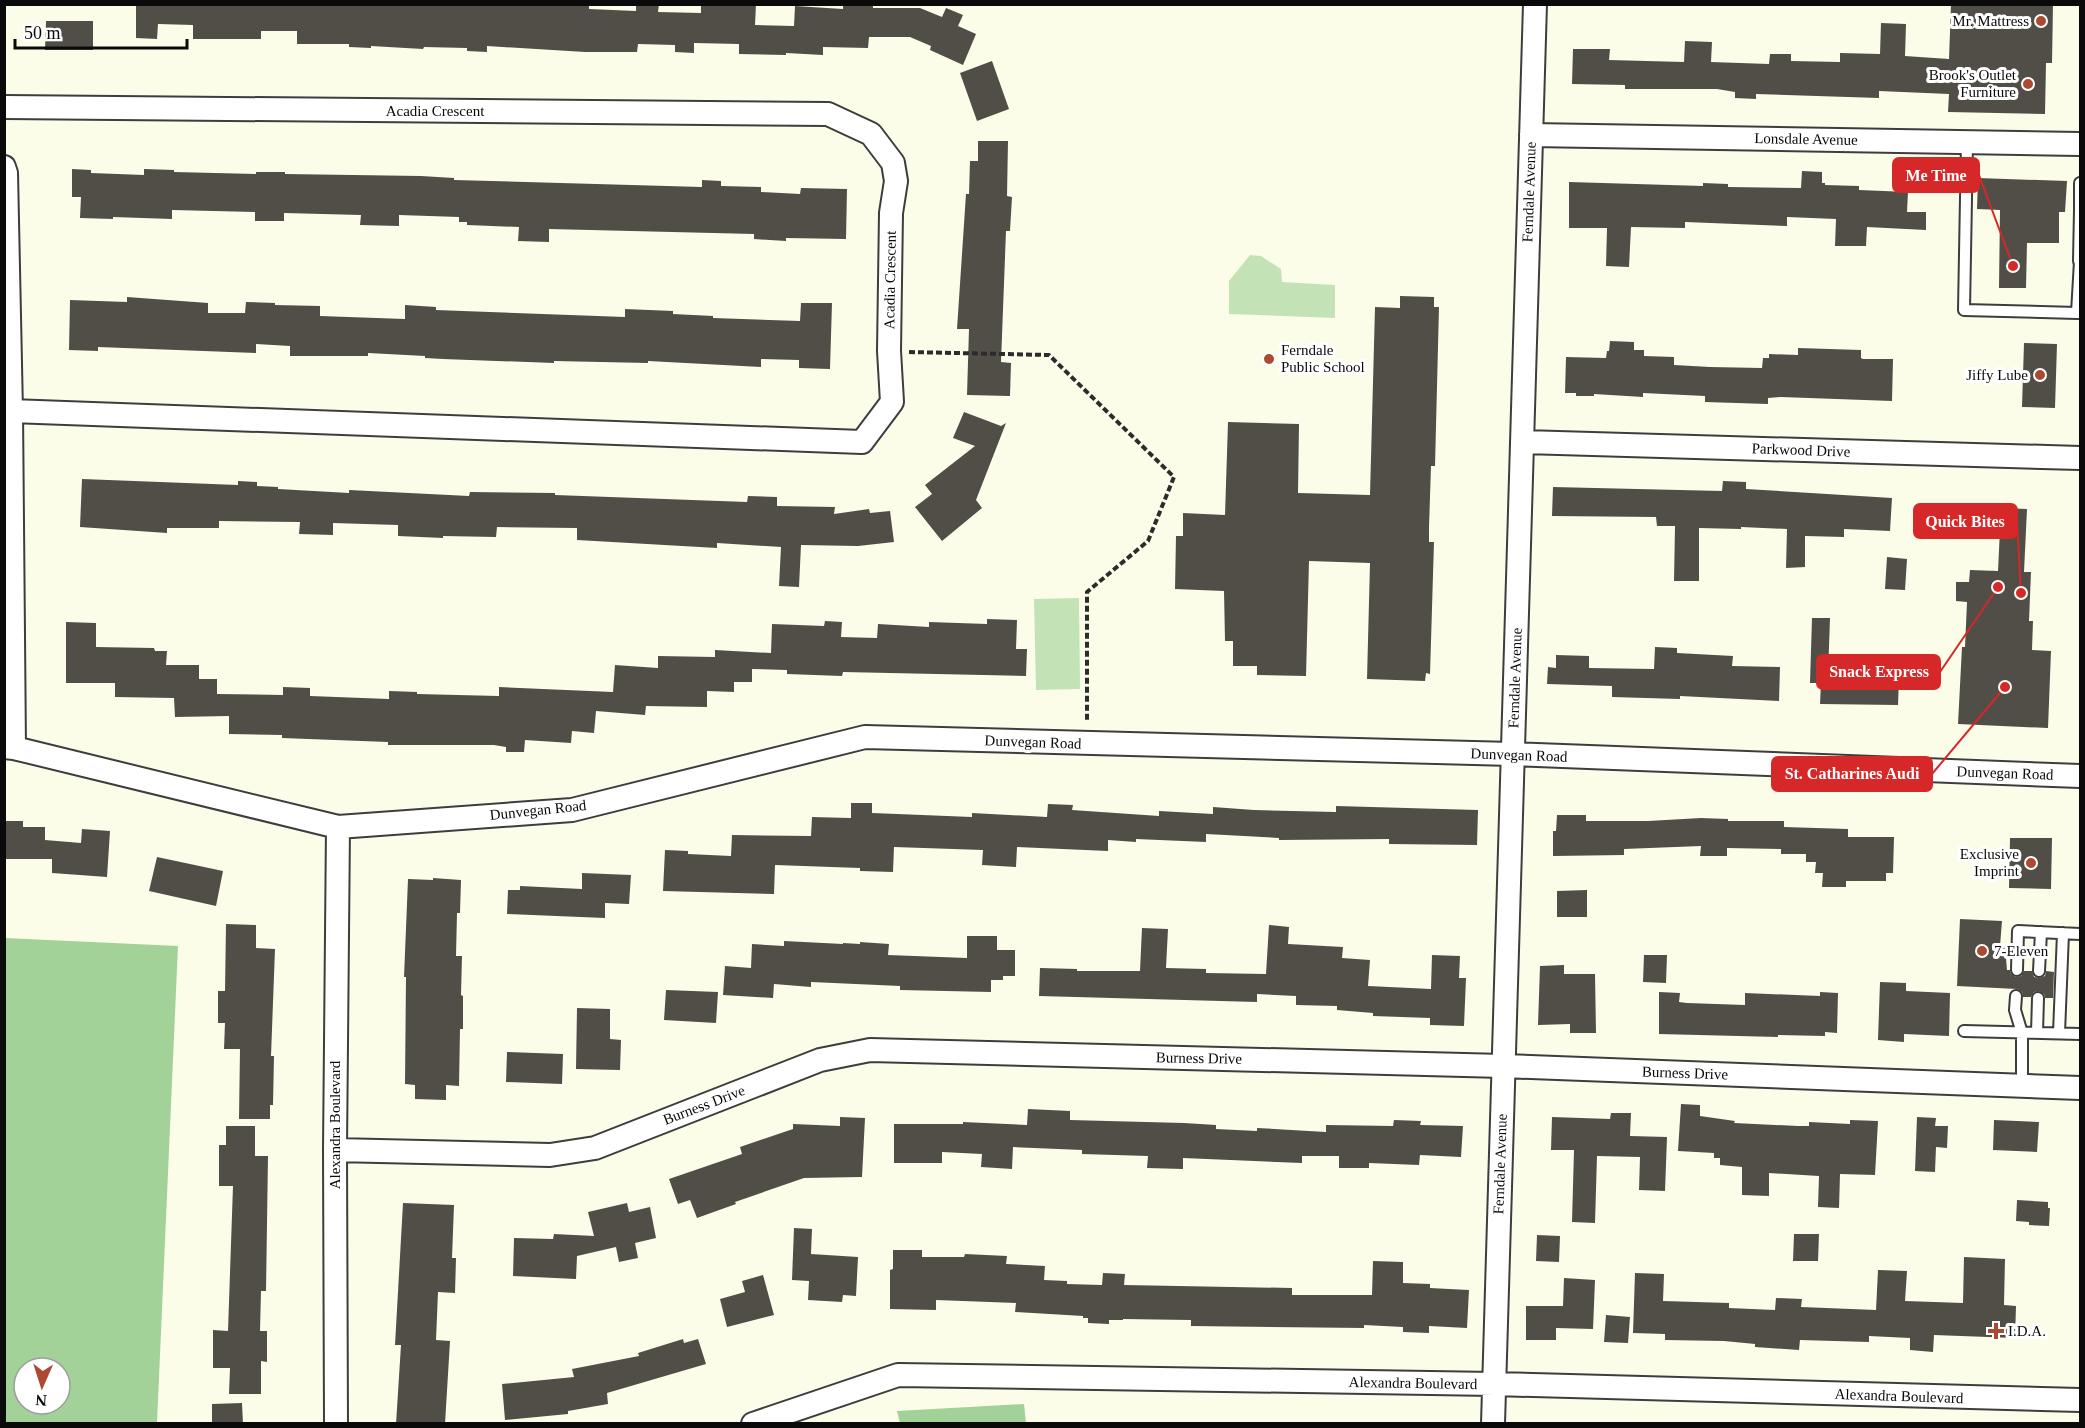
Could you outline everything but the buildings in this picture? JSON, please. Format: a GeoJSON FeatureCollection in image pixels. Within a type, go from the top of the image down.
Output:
{"type":"FeatureCollection","features":[{"type":"Feature","properties":{"kind":"street","name":"Ferndale Avenue"},"geometry":{"type":"LineString","coordinates":[[1493,1424],[1535,4]]}},
{"type":"Feature","properties":{"kind":"street","name":"Acadia Crescent"},"geometry":{"type":"LineString","coordinates":[[4,107],[828,114],[871,134],[893,164],[896,181],[891,213],[889,351],[892,402],[862,442],[11,411]]}},
{"type":"Feature","properties":{"kind":"street","name":"Lonsdale Avenue"},"geometry":{"type":"LineString","coordinates":[[1531,135],[2080,144]]}},
{"type":"Feature","properties":{"kind":"street"},"geometry":{"type":"LineString","coordinates":[[5,171],[11,411],[8,486],[9,748]]}},
{"type":"Feature","properties":{"kind":"street","name":"Parkwood Drive"},"geometry":{"type":"LineString","coordinates":[[1522,442],[2080,458]]}},
{"type":"Feature","properties":{"kind":"street","name":"Dunvegan Road"},"geometry":{"type":"LineString","coordinates":[[9,748],[338,827],[572,810],[865,738],[1512,754],[2080,776]]}},
{"type":"Feature","properties":{"kind":"street","name":"Alexandra Boulevard"},"geometry":{"type":"LineString","coordinates":[[336,1424],[335,1150],[338,827]]}},
{"type":"Feature","properties":{"kind":"street","name":"Burness Drive"},"geometry":{"type":"LineString","coordinates":[[335,1150],[549,1155],[595,1148],[820,1060],[870,1050],[1503,1066],[2080,1088]]}},
{"type":"Feature","properties":{"kind":"street","name":"Alexandra Boulevard"},"geometry":{"type":"LineString","coordinates":[[753,1424],[898,1375],[1494,1384],[2080,1400]]}},
{"type":"Feature","properties":{"kind":"lane"},"geometry":{"type":"LineString","coordinates":[[1967,142],[1964,310],[2079,313],[2080,183]]}},
{"type":"Feature","properties":{"kind":"lane"},"geometry":{"type":"LineString","coordinates":[[2017,970],[2018,931],[2080,934]]}},
{"type":"Feature","properties":{"kind":"lane"},"geometry":{"type":"LineString","coordinates":[[2039,971],[2041,932]]}},
{"type":"Feature","properties":{"kind":"lane"},"geometry":{"type":"LineString","coordinates":[[2059,1033],[2063,933]]}},
{"type":"Feature","properties":{"kind":"lane"},"geometry":{"type":"LineString","coordinates":[[2016,996],[2015,1010],[2022,1033],[2022,1086]]}},
{"type":"Feature","properties":{"kind":"lane"},"geometry":{"type":"LineString","coordinates":[[2037,1033],[2038,998]]}},
{"type":"Feature","properties":{"kind":"lane"},"geometry":{"type":"LineString","coordinates":[[1964,1031],[2080,1034]]}},
{"type":"Feature","properties":{"kind":"path"},"geometry":{"type":"LineString","coordinates":[[889,351],[1049,355],[1174,477],[1148,541],[1087,592],[1087,743]]}},
{"type":"Feature","properties":{"kind":"green space"},"geometry":{"type":"Polygon","coordinates":[[[1250,255],[1261,256],[1281,269],[1282,282],[1335,285],[1335,318],[1229,314],[1229,281],[1250,255]]]}},
{"type":"Feature","properties":{"kind":"green space"},"geometry":{"type":"Polygon","coordinates":[[[1079,598],[1080,689],[1036,690],[1034,599],[1079,598]]]}},
{"type":"Feature","properties":{"kind":"green space"},"geometry":{"type":"Polygon","coordinates":[[[5,938],[178,946],[157,1423],[5,1423],[5,938]]]}},
{"type":"Feature","properties":{"kind":"green space"},"geometry":{"type":"Polygon","coordinates":[[[1024,1404],[1026,1423],[900,1423],[897,1411],[1024,1404]]]}},
{"type":"Feature","properties":{"kind":"place","name":"Mr. Mattress"},"geometry":{"type":"Point","coordinates":[2041,21]}},
{"type":"Feature","properties":{"kind":"place","name":"Brook's Outlet Furniture"},"geometry":{"type":"Point","coordinates":[2028,84]}},
{"type":"Feature","properties":{"kind":"place","name":"Me Time"},"geometry":{"type":"Point","coordinates":[2013,266]}},
{"type":"Feature","properties":{"kind":"place","name":"Ferndale Public School"},"geometry":{"type":"Point","coordinates":[1269,359]}},
{"type":"Feature","properties":{"kind":"place","name":"Jiffy Lube"},"geometry":{"type":"Point","coordinates":[2040,375]}},
{"type":"Feature","properties":{"kind":"place","name":"Snack Express"},"geometry":{"type":"Point","coordinates":[1998,587]}},
{"type":"Feature","properties":{"kind":"place","name":"Quick Bites"},"geometry":{"type":"Point","coordinates":[2021,593]}},
{"type":"Feature","properties":{"kind":"place","name":"St. Catharines Audi"},"geometry":{"type":"Point","coordinates":[2005,687]}},
{"type":"Feature","properties":{"kind":"place","name":"Exclusive Imprint"},"geometry":{"type":"Point","coordinates":[2031,863]}},
{"type":"Feature","properties":{"kind":"place","name":"7-Eleven"},"geometry":{"type":"Point","coordinates":[1982,951]}},
{"type":"Feature","properties":{"kind":"place","name":"I.D.A."},"geometry":{"type":"Point","coordinates":[1996,1331]}}]}
